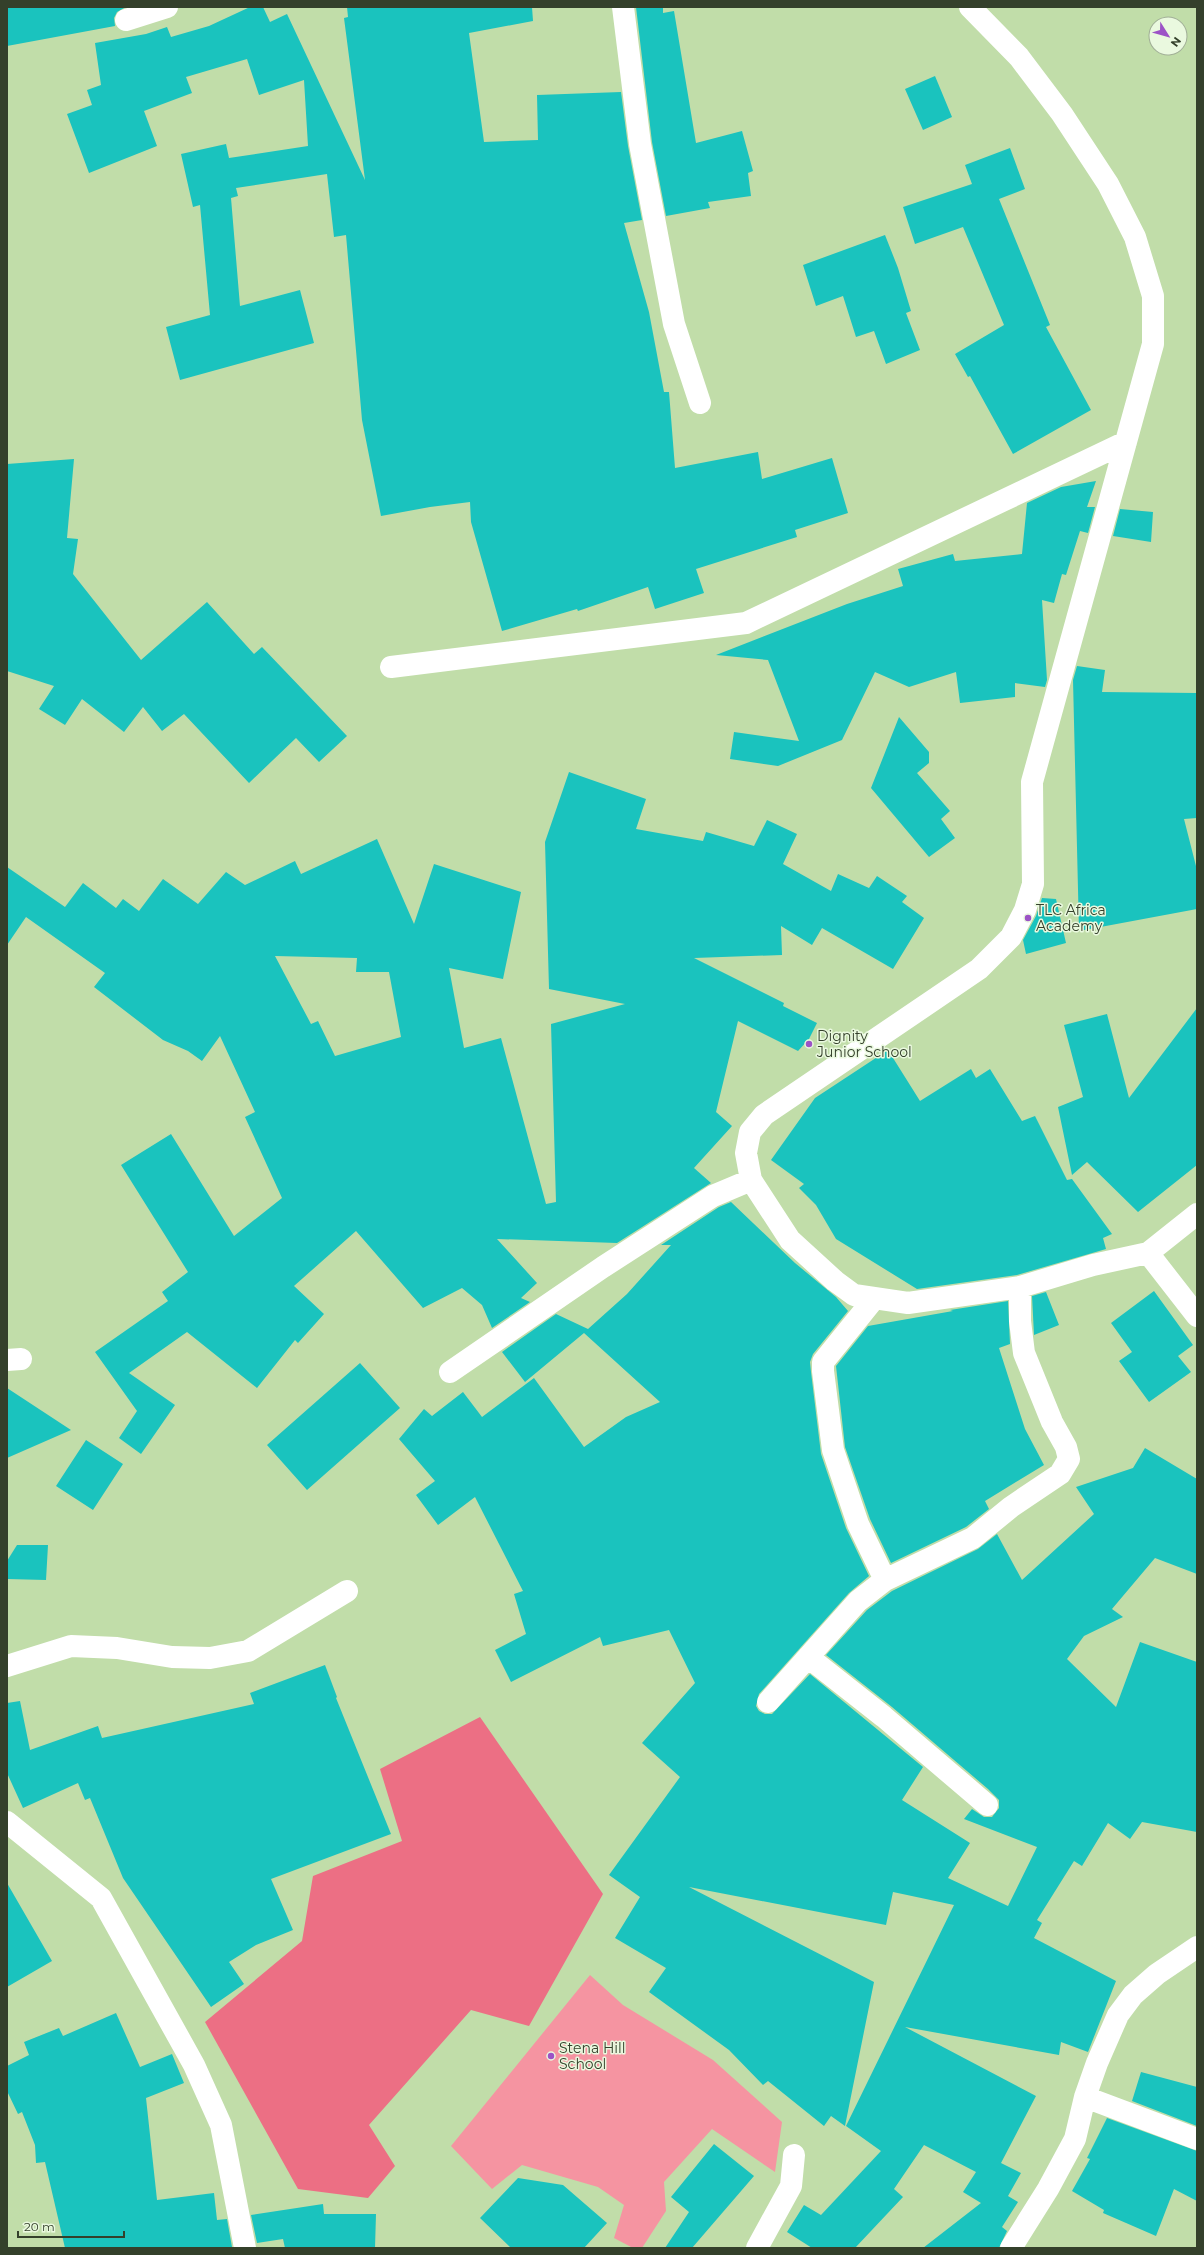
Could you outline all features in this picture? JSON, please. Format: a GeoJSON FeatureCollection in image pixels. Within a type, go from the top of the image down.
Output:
{"type":"FeatureCollection","features":[{"type":"Feature","properties":{"kind":"street"},"geometry":{"type":"LineString","coordinates":[[126,20],[167,7]]}},
{"type":"Feature","properties":{"kind":"street"},"geometry":{"type":"LineString","coordinates":[[624,7],[640,144],[674,324],[700,403]]}},
{"type":"Feature","properties":{"kind":"street"},"geometry":{"type":"LineString","coordinates":[[970,7],[1020,57],[1062,114],[1108,184],[1135,237],[1153,296],[1153,344],[1032,782],[1033,884],[1022,917],[1011,937],[979,969],[764,1115],[750,1132],[746,1154],[751,1180],[790,1240],[835,1281],[854,1295],[873,1300],[908,1303],[1020,1287],[1093,1265],[1148,1253],[1197,1214]]}},
{"type":"Feature","properties":{"kind":"street"},"geometry":{"type":"LineString","coordinates":[[391,667],[746,623],[1126,442]]}},
{"type":"Feature","properties":{"kind":"street"},"geometry":{"type":"LineString","coordinates":[[450,1372],[603,1266],[706,1200],[751,1180]]}},
{"type":"Feature","properties":{"kind":"street"},"geometry":{"type":"LineString","coordinates":[[1148,1253],[1197,1316]]}},
{"type":"Feature","properties":{"kind":"street"},"geometry":{"type":"LineString","coordinates":[[768,1702],[858,1601],[885,1580],[973,1538],[1011,1507],[1060,1474],[1069,1459],[1066,1447],[1052,1422],[1024,1353],[1020,1321],[1020,1287]]}},
{"type":"Feature","properties":{"kind":"street"},"geometry":{"type":"LineString","coordinates":[[873,1300],[823,1362],[823,1371],[833,1450],[858,1524],[885,1580]]}},
{"type":"Feature","properties":{"kind":"street"},"geometry":{"type":"LineString","coordinates":[[7,1666],[71,1646],[117,1648],[172,1657],[210,1658],[248,1651],[347,1591]]}},
{"type":"Feature","properties":{"kind":"street"},"geometry":{"type":"LineString","coordinates":[[808,1657],[884,1716],[987,1805]]}},
{"type":"Feature","properties":{"kind":"street"},"geometry":{"type":"LineString","coordinates":[[7,1822],[101,1898],[194,2065],[221,2124],[245,2248]]}},
{"type":"Feature","properties":{"kind":"street"},"geometry":{"type":"LineString","coordinates":[[1011,2248],[1048,2189],[1075,2139],[1085,2097],[1097,2063],[1118,2016],[1133,1995],[1157,1974],[1197,1947]]}},
{"type":"Feature","properties":{"kind":"street"},"geometry":{"type":"LineString","coordinates":[[1085,2097],[1197,2139]]}},
{"type":"Feature","properties":{"kind":"street"},"geometry":{"type":"LineString","coordinates":[[757,2248],[791,2186],[794,2155]]}},
{"type":"Feature","properties":{"kind":"shaded area"},"geometry":{"type":"Polygon","coordinates":[[[480,1717],[603,1894],[529,2026],[471,2010],[369,2125],[395,2166],[368,2198],[298,2189],[205,2022],[302,1941],[313,1876],[402,1841],[380,1769],[480,1717]]]}},
{"type":"Feature","properties":{"kind":"shaded area"},"geometry":{"type":"Polygon","coordinates":[[[590,1975],[623,2005],[713,2060],[782,2122],[775,2172],[712,2129],[664,2182],[666,2211],[642,2248],[633,2248],[614,2238],[624,2205],[598,2187],[522,2165],[492,2189],[451,2146],[590,1975]]]}},
{"type":"Feature","properties":{"kind":"building"},"geometry":{"type":"Polygon","coordinates":[[[7,7],[126,7],[117,12],[114,18],[115,26],[7,46],[7,7]]]}},
{"type":"Feature","properties":{"kind":"building"},"geometry":{"type":"Polygon","coordinates":[[[250,7],[263,7],[270,22],[287,14],[365,180],[344,18],[348,17],[347,7],[532,7],[533,21],[469,33],[484,142],[538,140],[537,95],[621,92],[628,146],[642,220],[624,223],[649,312],[664,392],[669,392],[675,468],[758,452],[762,479],[832,458],[848,513],[795,530],[797,537],[696,569],[704,593],[655,609],[648,587],[578,611],[577,609],[502,631],[471,522],[470,502],[430,507],[381,516],[362,420],[346,235],[334,237],[327,174],[236,188],[238,196],[231,198],[240,306],[300,290],[314,343],[180,380],[166,327],[210,315],[200,205],[193,207],[181,154],[226,144],[229,158],[308,146],[304,80],[259,95],[247,59],[186,77],[192,93],[144,111],[157,146],[89,173],[67,114],[92,105],[87,90],[101,85],[95,43],[146,34],[167,27],[171,37],[209,26],[250,7]]]}},
{"type":"Feature","properties":{"kind":"building"},"geometry":{"type":"Polygon","coordinates":[[[636,7],[663,7],[663,13],[674,11],[696,143],[742,131],[753,171],[748,173],[751,196],[708,202],[710,208],[666,216],[652,142],[636,7]]]}},
{"type":"Feature","properties":{"kind":"building"},"geometry":{"type":"Polygon","coordinates":[[[935,76],[952,117],[923,130],[905,89],[935,76]]]}},
{"type":"Feature","properties":{"kind":"building"},"geometry":{"type":"Polygon","coordinates":[[[1010,148],[1025,189],[999,199],[1050,325],[1046,327],[1091,410],[1013,454],[970,376],[968,377],[955,354],[1004,325],[963,227],[915,244],[903,207],[972,184],[965,165],[1010,148]]]}},
{"type":"Feature","properties":{"kind":"building"},"geometry":{"type":"Polygon","coordinates":[[[885,235],[898,268],[911,311],[906,313],[920,350],[886,364],[874,331],[856,337],[843,296],[816,306],[803,265],[885,235]]]}},
{"type":"Feature","properties":{"kind":"building"},"geometry":{"type":"Polygon","coordinates":[[[74,459],[67,538],[78,539],[73,574],[141,660],[207,602],[254,654],[262,647],[347,736],[319,762],[296,738],[249,783],[184,714],[162,731],[143,707],[124,732],[82,699],[65,725],[39,709],[54,686],[7,671],[7,464],[74,459]]]}},
{"type":"Feature","properties":{"kind":"building"},"geometry":{"type":"Polygon","coordinates":[[[1096,481],[1087,507],[1095,507],[1088,533],[1080,531],[1066,575],[1062,574],[1054,603],[1042,600],[1047,680],[1045,687],[1015,683],[1015,697],[960,703],[956,672],[909,687],[875,672],[842,740],[778,766],[730,759],[734,732],[799,741],[768,660],[716,655],[847,604],[903,586],[898,569],[953,554],[955,561],[1022,554],[1027,503],[1061,487],[1096,481]]]}},
{"type":"Feature","properties":{"kind":"building"},"geometry":{"type":"Polygon","coordinates":[[[1120,509],[1153,512],[1151,542],[1113,536],[1120,509]]]}},
{"type":"Feature","properties":{"kind":"building"},"geometry":{"type":"Polygon","coordinates":[[[1077,666],[1105,670],[1102,692],[1197,693],[1197,818],[1184,819],[1197,870],[1197,909],[1079,931],[1073,680],[1077,666]]]}},
{"type":"Feature","properties":{"kind":"building"},"geometry":{"type":"Polygon","coordinates":[[[899,717],[929,752],[929,763],[917,773],[950,811],[941,819],[955,838],[929,857],[871,788],[899,717]]]}},
{"type":"Feature","properties":{"kind":"building"},"geometry":{"type":"Polygon","coordinates":[[[569,772],[646,799],[636,829],[703,841],[706,832],[754,846],[767,820],[797,834],[783,864],[831,891],[838,874],[869,888],[877,876],[907,896],[902,902],[924,918],[893,969],[822,928],[812,945],[781,926],[782,955],[694,958],[784,1003],[783,1006],[817,1023],[809,1039],[798,1051],[738,1021],[716,1112],[732,1126],[694,1168],[711,1183],[617,1243],[497,1239],[537,1283],[521,1298],[530,1302],[492,1328],[482,1305],[462,1288],[423,1308],[356,1231],[294,1286],[324,1314],[298,1343],[295,1340],[257,1388],[187,1332],[129,1373],[175,1405],[141,1454],[119,1438],[137,1411],[95,1352],[168,1301],[162,1292],[188,1272],[121,1165],[171,1134],[234,1236],[282,1198],[245,1117],[255,1112],[220,1036],[202,1061],[188,1051],[163,1040],[94,987],[105,973],[26,917],[7,945],[7,867],[65,907],[83,883],[116,908],[123,899],[139,911],[163,879],[198,904],[226,872],[245,885],[295,861],[301,874],[377,839],[414,924],[434,864],[521,892],[503,979],[449,968],[464,1048],[501,1038],[546,1204],[556,1202],[551,1024],[625,1004],[549,989],[545,842],[569,772]],[[275,956],[311,1024],[318,1021],[335,1056],[401,1037],[389,972],[356,972],[357,958],[275,956]]]}},
{"type":"Feature","properties":{"kind":"building"},"geometry":{"type":"Polygon","coordinates":[[[1042,898],[1056,899],[1066,943],[1026,954],[1023,940],[1036,916],[1042,898]]]}},
{"type":"Feature","properties":{"kind":"building"},"geometry":{"type":"Polygon","coordinates":[[[1197,1008],[1197,1165],[1138,1212],[1087,1162],[1072,1175],[1058,1107],[1083,1097],[1064,1025],[1107,1014],[1129,1098],[1197,1008]]]}},
{"type":"Feature","properties":{"kind":"building"},"geometry":{"type":"Polygon","coordinates":[[[888,1050],[920,1101],[971,1069],[976,1078],[990,1069],[1022,1121],[1035,1116],[1067,1180],[1072,1179],[1112,1234],[1103,1238],[1106,1249],[1017,1275],[917,1289],[836,1239],[816,1205],[799,1188],[804,1184],[771,1160],[815,1098],[888,1050]]]}},
{"type":"Feature","properties":{"kind":"building"},"geometry":{"type":"Polygon","coordinates":[[[731,1202],[795,1263],[836,1297],[848,1311],[813,1354],[810,1362],[821,1454],[846,1528],[869,1576],[849,1593],[759,1694],[756,1706],[759,1711],[765,1714],[772,1714],[810,1674],[923,1767],[902,1800],[970,1843],[948,1878],[1008,1906],[1037,1847],[964,1819],[972,1809],[984,1817],[992,1817],[999,1808],[999,1800],[892,1707],[826,1655],[867,1610],[892,1591],[978,1549],[997,1534],[1022,1580],[1094,1514],[1076,1487],[1133,1468],[1145,1448],[1197,1479],[1197,1574],[1155,1558],[1112,1609],[1123,1617],[1084,1636],[1067,1659],[1116,1707],[1140,1642],[1197,1662],[1197,1832],[1142,1822],[1130,1839],[1108,1823],[1082,1866],[1074,1861],[1037,1920],[1042,1923],[1034,1938],[1116,1981],[1088,2052],[1061,2042],[1059,2055],[905,2027],[1036,2096],[1001,2163],[1021,2173],[1008,2196],[1018,2202],[1002,2227],[1007,2231],[999,2248],[923,2248],[981,2203],[963,2192],[976,2172],[924,2145],[894,2189],[903,2197],[855,2248],[812,2248],[787,2232],[804,2205],[821,2215],[881,2151],[846,2126],[954,1905],[893,1892],[886,1925],[689,1887],[874,1982],[845,2126],[831,2116],[824,2126],[768,2081],[763,2085],[729,2050],[649,1992],[666,1968],[615,1938],[640,1897],[609,1875],[680,1777],[642,1743],[695,1683],[669,1630],[603,1646],[600,1637],[511,1682],[495,1650],[526,1634],[514,1594],[523,1591],[475,1497],[438,1525],[416,1495],[435,1481],[399,1439],[424,1409],[432,1416],[463,1392],[482,1417],[534,1378],[584,1447],[626,1417],[660,1402],[584,1333],[525,1382],[502,1352],[556,1314],[588,1329],[627,1294],[671,1245],[661,1245],[719,1207],[731,1202]]]}},
{"type":"Feature","properties":{"kind":"building"},"geometry":{"type":"Polygon","coordinates":[[[1154,1291],[1193,1345],[1178,1356],[1191,1372],[1149,1402],[1119,1361],[1132,1352],[1111,1323],[1154,1291]]]}},
{"type":"Feature","properties":{"kind":"building"},"geometry":{"type":"Polygon","coordinates":[[[1046,1292],[1059,1325],[1034,1335],[1032,1296],[1046,1292]]]}},
{"type":"Feature","properties":{"kind":"building"},"geometry":{"type":"Polygon","coordinates":[[[1008,1301],[1010,1344],[999,1348],[1025,1429],[1044,1465],[985,1501],[989,1509],[966,1527],[891,1563],[870,1519],[845,1447],[836,1366],[868,1326],[953,1311],[950,1310],[1008,1301]]]}},
{"type":"Feature","properties":{"kind":"building"},"geometry":{"type":"Polygon","coordinates":[[[360,1363],[400,1408],[307,1490],[267,1445],[360,1363]]]}},
{"type":"Feature","properties":{"kind":"building"},"geometry":{"type":"Polygon","coordinates":[[[7,1388],[71,1430],[7,1458],[7,1388]]]}},
{"type":"Feature","properties":{"kind":"building"},"geometry":{"type":"Polygon","coordinates":[[[86,1440],[123,1464],[93,1510],[56,1486],[86,1440]]]}},
{"type":"Feature","properties":{"kind":"building"},"geometry":{"type":"Polygon","coordinates":[[[17,1545],[48,1545],[46,1580],[7,1579],[7,1561],[17,1545]]]}},
{"type":"Feature","properties":{"kind":"building"},"geometry":{"type":"Polygon","coordinates":[[[325,1665],[337,1697],[336,1698],[391,1834],[271,1879],[293,1930],[256,1945],[229,1962],[244,1984],[211,2007],[123,1878],[90,1798],[85,1800],[78,1783],[23,1808],[7,1773],[7,1703],[20,1701],[30,1750],[98,1726],[102,1738],[254,1704],[250,1693],[325,1665]]]}},
{"type":"Feature","properties":{"kind":"building"},"geometry":{"type":"Polygon","coordinates":[[[7,1883],[52,1961],[7,1987],[7,1883]]]}},
{"type":"Feature","properties":{"kind":"building"},"geometry":{"type":"Polygon","coordinates":[[[116,2013],[140,2067],[172,2054],[184,2083],[146,2098],[157,2200],[214,2193],[217,2220],[227,2219],[232,2247],[65,2248],[45,2162],[36,2163],[35,2145],[22,2112],[18,2114],[7,2091],[7,2066],[29,2055],[24,2042],[59,2028],[63,2036],[116,2013]]]}},
{"type":"Feature","properties":{"kind":"building"},"geometry":{"type":"Polygon","coordinates":[[[1141,2072],[1197,2087],[1197,2126],[1132,2101],[1141,2072]]]}},
{"type":"Feature","properties":{"kind":"building"},"geometry":{"type":"Polygon","coordinates":[[[1107,2118],[1197,2151],[1197,2201],[1174,2189],[1156,2236],[1103,2213],[1104,2210],[1072,2191],[1090,2159],[1087,2158],[1107,2118]]]}},
{"type":"Feature","properties":{"kind":"building"},"geometry":{"type":"Polygon","coordinates":[[[714,2144],[754,2176],[692,2248],[665,2248],[689,2212],[671,2197],[714,2144]]]}},
{"type":"Feature","properties":{"kind":"building"},"geometry":{"type":"Polygon","coordinates":[[[518,2178],[563,2185],[607,2223],[584,2248],[511,2248],[480,2218],[518,2178]]]}},
{"type":"Feature","properties":{"kind":"building"},"geometry":{"type":"Polygon","coordinates":[[[323,2204],[324,2214],[376,2214],[375,2248],[285,2248],[283,2239],[257,2243],[251,2215],[323,2204]]]}},
{"type":"Feature","properties":{"kind":"place","name":"TLC Africa Academy"},"geometry":{"type":"Point","coordinates":[1028,918]}},
{"type":"Feature","properties":{"kind":"place","name":"Dignity Junior School"},"geometry":{"type":"Point","coordinates":[809,1044]}},
{"type":"Feature","properties":{"kind":"place","name":"Stena Hill School"},"geometry":{"type":"Point","coordinates":[551,2056]}}]}
